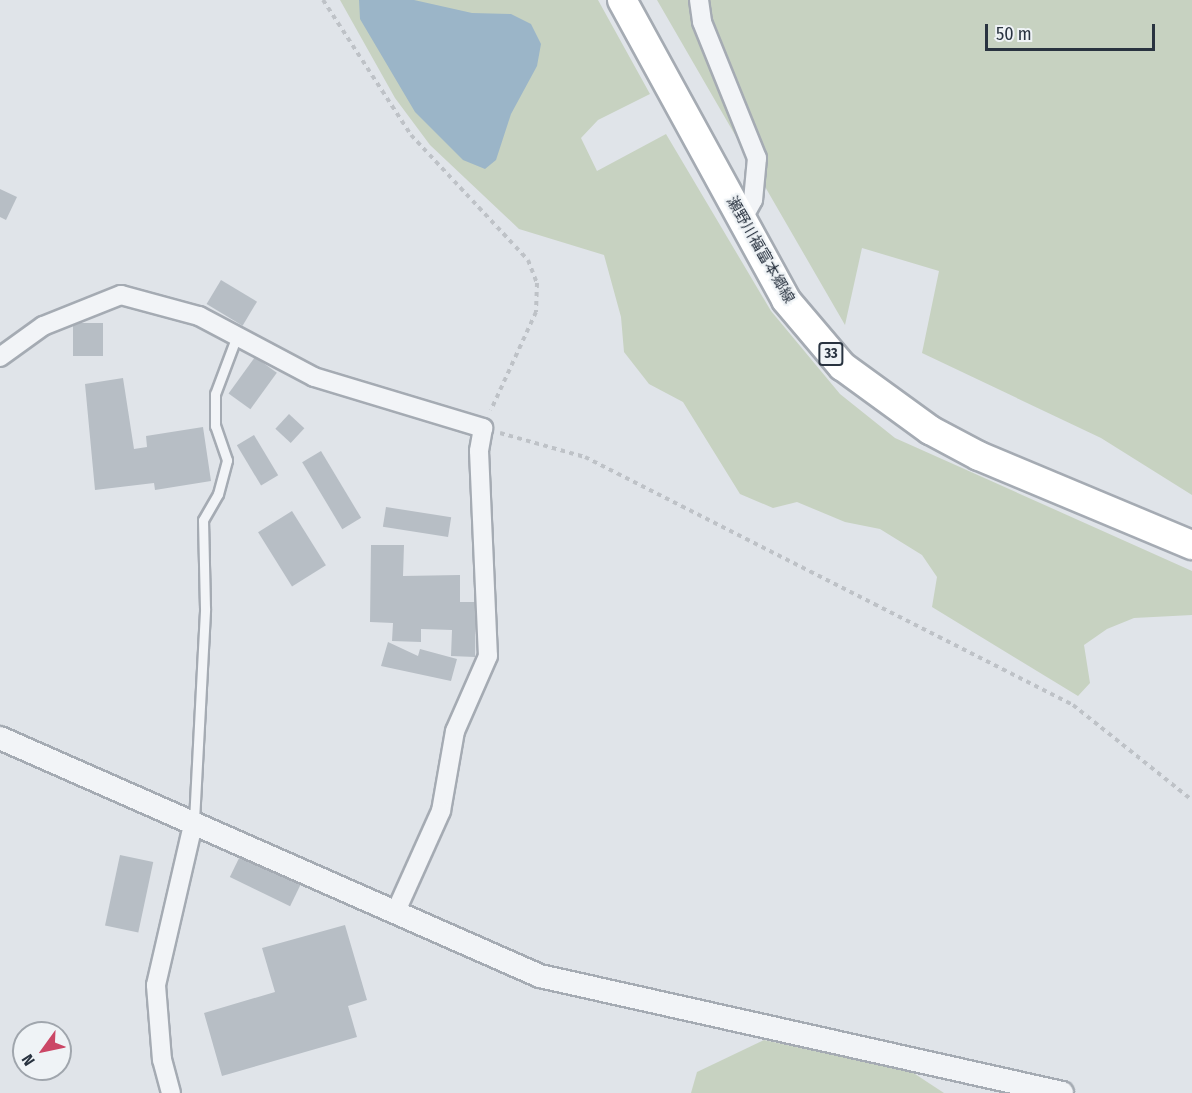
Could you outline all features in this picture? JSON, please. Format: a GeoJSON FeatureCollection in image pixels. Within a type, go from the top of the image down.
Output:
{"type":"FeatureCollection","features":[{"type":"Feature","properties":{"kind":"main road","name":"瀬野川福富本郷線"},"geometry":{"type":"LineString","coordinates":[[622,0],[786,300],[842,366],[888,400],[979,456],[1192,545]]}},
{"type":"Feature","properties":{"kind":"street"},"geometry":{"type":"LineString","coordinates":[[699,0],[702,22],[758,158],[753,200],[742,220]]}},
{"type":"Feature","properties":{"kind":"street"},"geometry":{"type":"LineString","coordinates":[[0,357],[43,326],[121,295],[199,315],[236,339],[314,377],[483,428],[479,451],[488,656],[455,731],[441,811],[396,911]]}},
{"type":"Feature","properties":{"kind":"street"},"geometry":{"type":"LineString","coordinates":[[0,738],[194,821],[540,976],[1062,1093]]}},
{"type":"Feature","properties":{"kind":"street"},"geometry":{"type":"LineString","coordinates":[[171,1093],[162,1060],[156,985],[194,821]]}},
{"type":"Feature","properties":{"kind":"lane"},"geometry":{"type":"LineString","coordinates":[[194,821],[205,608],[203,520],[218,494],[227,460],[215,426],[215,394],[236,339]]}},
{"type":"Feature","properties":{"kind":"path"},"geometry":{"type":"LineString","coordinates":[[322,0],[411,135],[531,267],[536,312],[483,428],[585,457],[1074,705],[1192,800]]}},
{"type":"Feature","properties":{"kind":"green space"},"geometry":{"type":"Polygon","coordinates":[[[340,0],[598,0],[650,94],[598,120],[581,138],[597,171],[666,134],[771,311],[840,394],[895,438],[1192,571],[1192,615],[1134,618],[1107,629],[1084,645],[1090,683],[1078,696],[932,607],[937,577],[922,555],[880,529],[845,522],[797,502],[773,508],[740,494],[683,402],[649,384],[624,352],[621,317],[604,255],[519,229],[430,145],[395,98],[340,0]]]}},
{"type":"Feature","properties":{"kind":"green space"},"geometry":{"type":"Polygon","coordinates":[[[657,0],[1192,0],[1192,495],[1101,438],[922,353],[939,271],[862,248],[845,325],[657,0]]]}},
{"type":"Feature","properties":{"kind":"green space"},"geometry":{"type":"Polygon","coordinates":[[[764,1040],[912,1072],[944,1093],[691,1093],[697,1072],[764,1040]]]}},
{"type":"Feature","properties":{"kind":"water"},"geometry":{"type":"Polygon","coordinates":[[[359,0],[414,0],[472,13],[511,14],[531,24],[541,44],[537,66],[511,114],[496,160],[485,169],[463,160],[415,112],[360,19],[359,0]]]}},
{"type":"Feature","properties":{"kind":"building"},"geometry":{"type":"Polygon","coordinates":[[[0,189],[17,197],[6,220],[0,217],[0,189]]]}},
{"type":"Feature","properties":{"kind":"building"},"geometry":{"type":"Polygon","coordinates":[[[221,280],[257,302],[243,326],[207,304],[221,280]]]}},
{"type":"Feature","properties":{"kind":"building"},"geometry":{"type":"Polygon","coordinates":[[[73,323],[103,323],[103,356],[73,356],[73,323]]]}},
{"type":"Feature","properties":{"kind":"building"},"geometry":{"type":"Polygon","coordinates":[[[255,357],[277,373],[250,409],[229,393],[255,357]]]}},
{"type":"Feature","properties":{"kind":"building"},"geometry":{"type":"Polygon","coordinates":[[[123,378],[134,449],[147,447],[146,436],[203,427],[211,481],[155,490],[154,483],[95,490],[85,384],[123,378]]]}},
{"type":"Feature","properties":{"kind":"building"},"geometry":{"type":"Polygon","coordinates":[[[289,414],[304,428],[291,443],[275,429],[289,414]]]}},
{"type":"Feature","properties":{"kind":"building"},"geometry":{"type":"Polygon","coordinates":[[[254,435],[278,475],[261,486],[237,445],[254,435]]]}},
{"type":"Feature","properties":{"kind":"building"},"geometry":{"type":"Polygon","coordinates":[[[321,451],[361,518],[342,529],[302,462],[321,451]]]}},
{"type":"Feature","properties":{"kind":"building"},"geometry":{"type":"Polygon","coordinates":[[[386,507],[451,517],[448,537],[383,527],[386,507]]]}},
{"type":"Feature","properties":{"kind":"building"},"geometry":{"type":"Polygon","coordinates":[[[292,511],[326,565],[292,586],[258,532],[292,511]]]}},
{"type":"Feature","properties":{"kind":"building"},"geometry":{"type":"Polygon","coordinates":[[[371,545],[404,545],[403,576],[460,575],[460,602],[476,602],[475,657],[451,656],[452,630],[421,629],[421,642],[392,641],[393,623],[370,622],[371,545]]]}},
{"type":"Feature","properties":{"kind":"building"},"geometry":{"type":"Polygon","coordinates":[[[388,642],[418,656],[420,649],[457,659],[451,681],[381,666],[388,642]]]}},
{"type":"Feature","properties":{"kind":"building"},"geometry":{"type":"Polygon","coordinates":[[[243,850],[303,879],[290,906],[230,877],[243,850]]]}},
{"type":"Feature","properties":{"kind":"building"},"geometry":{"type":"Polygon","coordinates":[[[120,855],[153,862],[138,932],[105,925],[120,855]]]}},
{"type":"Feature","properties":{"kind":"building"},"geometry":{"type":"Polygon","coordinates":[[[345,925],[367,1000],[348,1006],[357,1037],[222,1076],[204,1013],[275,992],[262,948],[345,925]]]}}]}
